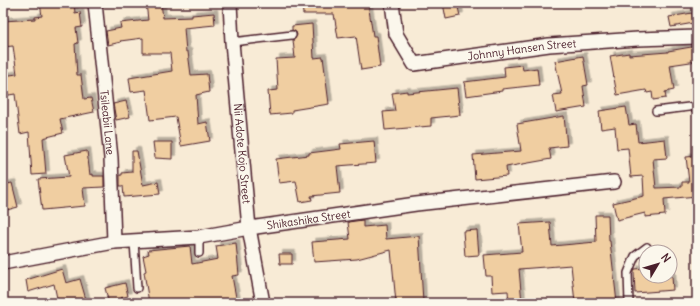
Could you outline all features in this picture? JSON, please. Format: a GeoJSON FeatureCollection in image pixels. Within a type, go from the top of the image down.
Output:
{"type":"FeatureCollection","features":[{"type":"Feature","properties":{"kind":"street","name":"Tsileabii Lane"},"geometry":{"type":"LineString","coordinates":[[95,3],[111,158],[114,242]]}},
{"type":"Feature","properties":{"kind":"street","name":"Nii Adote Kojo Street"},"geometry":{"type":"LineString","coordinates":[[230,3],[232,42],[249,228],[263,303]]}},
{"type":"Feature","properties":{"kind":"street","name":"Johnny Hansen Street"},"geometry":{"type":"LineString","coordinates":[[392,3],[396,34],[414,64],[549,45],[697,37]]}},
{"type":"Feature","properties":{"kind":"street","name":"Shikashika Street"},"geometry":{"type":"LineString","coordinates":[[3,263],[114,242],[199,237],[249,228],[416,204],[614,182]]}},
{"type":"Feature","properties":{"kind":"lane"},"geometry":{"type":"LineString","coordinates":[[232,42],[292,35]]}},
{"type":"Feature","properties":{"kind":"lane"},"geometry":{"type":"LineString","coordinates":[[656,111],[697,106]]}},
{"type":"Feature","properties":{"kind":"lane"},"geometry":{"type":"LineString","coordinates":[[199,237],[199,253]]}},
{"type":"Feature","properties":{"kind":"lane"},"geometry":{"type":"LineString","coordinates":[[134,241],[137,288]]}},
{"type":"Feature","properties":{"kind":"lane"},"geometry":{"type":"LineString","coordinates":[[629,303],[628,273],[634,256],[638,253]]}},
{"type":"Feature","properties":{"kind":"building"},"geometry":{"type":"Polygon","coordinates":[[[40,3],[74,3],[75,13],[80,12],[82,27],[76,28],[78,43],[75,44],[77,75],[81,75],[84,99],[91,98],[94,112],[60,119],[63,133],[43,138],[46,174],[32,175],[29,132],[20,134],[15,94],[3,96],[3,76],[17,74],[13,46],[3,47],[3,21],[35,19],[35,17],[42,16],[40,3]]]}},
{"type":"Feature","properties":{"kind":"building"},"geometry":{"type":"Polygon","coordinates":[[[146,3],[161,3],[163,18],[192,17],[192,15],[214,13],[215,25],[184,28],[186,52],[188,52],[191,75],[207,74],[209,92],[196,95],[198,124],[207,122],[210,141],[181,146],[176,117],[150,120],[146,90],[131,92],[129,78],[172,71],[170,53],[143,53],[143,38],[120,41],[121,42],[108,45],[106,31],[121,28],[120,23],[148,20],[146,3]]]}},
{"type":"Feature","properties":{"kind":"building"},"geometry":{"type":"Polygon","coordinates":[[[302,3],[368,3],[373,36],[376,36],[380,67],[361,70],[356,36],[338,38],[334,14],[303,14],[302,3]]]}},
{"type":"Feature","properties":{"kind":"building"},"geometry":{"type":"Polygon","coordinates":[[[443,3],[457,3],[460,16],[446,19],[443,3]]]}},
{"type":"Feature","properties":{"kind":"building"},"geometry":{"type":"Polygon","coordinates":[[[692,13],[694,23],[671,27],[669,17],[692,13]]]}},
{"type":"Feature","properties":{"kind":"building"},"geometry":{"type":"Polygon","coordinates":[[[312,24],[314,58],[323,57],[329,104],[292,110],[292,113],[270,115],[268,91],[278,90],[276,59],[295,58],[293,40],[297,35],[296,32],[292,30],[292,26],[312,24]]]}},
{"type":"Feature","properties":{"kind":"building"},"geometry":{"type":"Polygon","coordinates":[[[697,46],[697,61],[670,65],[674,90],[665,92],[666,98],[653,100],[652,92],[647,93],[646,90],[617,95],[610,56],[629,53],[629,55],[668,52],[697,46]]]}},
{"type":"Feature","properties":{"kind":"building"},"geometry":{"type":"Polygon","coordinates":[[[583,56],[588,85],[583,86],[586,107],[556,112],[553,95],[562,94],[555,61],[583,56]]]}},
{"type":"Feature","properties":{"kind":"building"},"geometry":{"type":"Polygon","coordinates":[[[522,65],[523,70],[537,68],[539,85],[502,89],[502,91],[466,96],[464,82],[505,77],[504,67],[522,65]]]}},
{"type":"Feature","properties":{"kind":"building"},"geometry":{"type":"Polygon","coordinates":[[[457,88],[460,115],[431,118],[431,126],[385,130],[383,112],[395,111],[392,93],[457,88]]]}},
{"type":"Feature","properties":{"kind":"building"},"geometry":{"type":"Polygon","coordinates":[[[126,101],[130,117],[116,120],[113,104],[126,101]]]}},
{"type":"Feature","properties":{"kind":"building"},"geometry":{"type":"Polygon","coordinates":[[[626,107],[629,125],[636,124],[638,142],[665,139],[667,158],[653,159],[656,188],[682,187],[682,182],[689,182],[686,157],[697,156],[697,196],[664,199],[665,215],[645,217],[645,213],[617,220],[613,203],[644,196],[643,176],[631,177],[628,148],[617,149],[615,127],[601,129],[599,111],[626,107]]]}},
{"type":"Feature","properties":{"kind":"building"},"geometry":{"type":"Polygon","coordinates":[[[564,116],[567,146],[549,148],[551,159],[506,167],[507,176],[475,179],[473,155],[521,151],[517,124],[564,116]]]}},
{"type":"Feature","properties":{"kind":"building"},"geometry":{"type":"Polygon","coordinates":[[[374,141],[376,163],[337,166],[340,193],[311,196],[312,200],[300,202],[296,181],[279,183],[276,159],[341,149],[340,144],[374,141]]]}},
{"type":"Feature","properties":{"kind":"building"},"geometry":{"type":"Polygon","coordinates":[[[153,142],[172,142],[172,159],[155,158],[153,142]]]}},
{"type":"Feature","properties":{"kind":"building"},"geometry":{"type":"Polygon","coordinates":[[[87,151],[90,175],[93,174],[93,176],[104,176],[104,187],[83,188],[85,206],[42,210],[38,179],[69,177],[65,155],[87,151]]]}},
{"type":"Feature","properties":{"kind":"building"},"geometry":{"type":"Polygon","coordinates":[[[132,151],[137,151],[143,185],[158,182],[160,194],[124,197],[123,186],[120,186],[120,175],[122,175],[122,173],[132,172],[132,151]]]}},
{"type":"Feature","properties":{"kind":"building"},"geometry":{"type":"Polygon","coordinates":[[[12,183],[18,207],[3,211],[3,185],[12,183]]]}},
{"type":"Feature","properties":{"kind":"building"},"geometry":{"type":"Polygon","coordinates":[[[595,215],[608,215],[609,241],[617,303],[575,303],[571,265],[519,269],[522,303],[509,303],[508,291],[492,292],[491,276],[486,276],[484,255],[522,252],[519,224],[550,222],[552,246],[596,242],[595,215]]]}},
{"type":"Feature","properties":{"kind":"building"},"geometry":{"type":"Polygon","coordinates":[[[363,220],[363,227],[385,225],[386,239],[419,236],[423,302],[396,303],[391,250],[357,259],[314,262],[312,242],[350,239],[348,222],[363,220]]]}},
{"type":"Feature","properties":{"kind":"building"},"geometry":{"type":"Polygon","coordinates":[[[477,230],[479,255],[465,256],[463,231],[477,230]]]}},
{"type":"Feature","properties":{"kind":"building"},"geometry":{"type":"Polygon","coordinates":[[[236,243],[239,275],[232,276],[237,303],[149,303],[143,256],[149,254],[148,250],[190,246],[192,264],[218,259],[216,246],[236,243]]]}},
{"type":"Feature","properties":{"kind":"building"},"geometry":{"type":"Polygon","coordinates":[[[279,254],[292,254],[292,264],[280,264],[279,254]]]}},
{"type":"Feature","properties":{"kind":"building"},"geometry":{"type":"Polygon","coordinates":[[[62,269],[66,283],[80,279],[87,303],[58,303],[54,284],[28,292],[26,280],[62,269]]]}},
{"type":"Feature","properties":{"kind":"building"},"geometry":{"type":"Polygon","coordinates":[[[635,269],[638,269],[638,284],[673,284],[673,290],[635,293],[635,269]]]}},
{"type":"Feature","properties":{"kind":"building"},"geometry":{"type":"Polygon","coordinates":[[[125,283],[128,296],[120,298],[120,303],[109,303],[105,288],[125,283]]]}}]}
